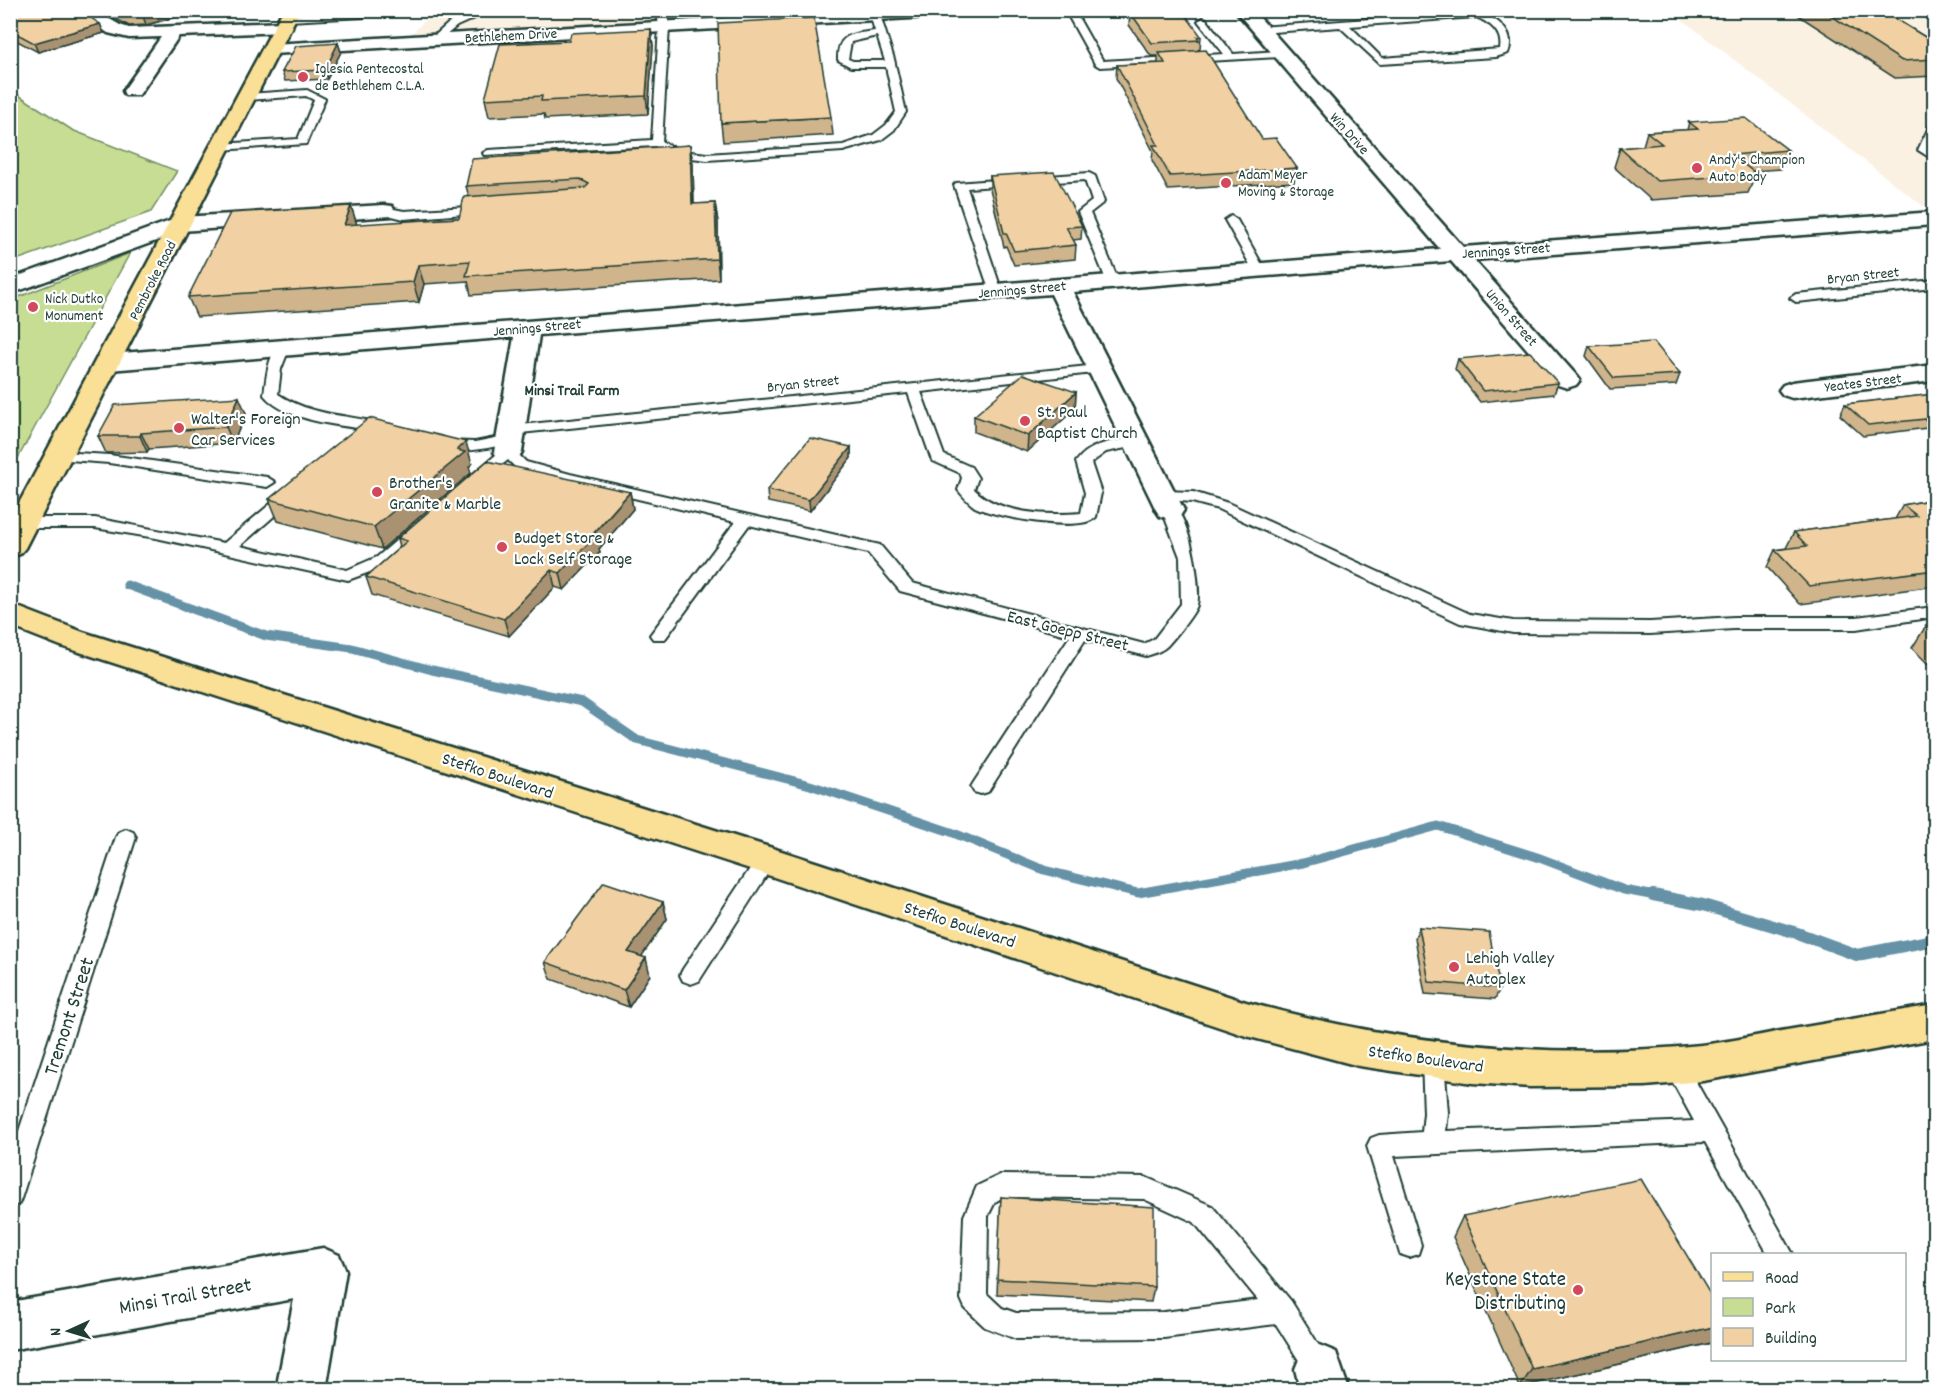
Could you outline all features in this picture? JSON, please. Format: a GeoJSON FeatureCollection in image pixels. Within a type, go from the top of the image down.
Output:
{"type":"FeatureCollection","features":[{"type":"Feature","properties":{"kind":"main road","name":"Pembroke Road"},"geometry":{"type":"LineString","coordinates":[[17,536],[110,362],[246,97],[272,49],[298,17]]}},
{"type":"Feature","properties":{"kind":"main road","name":"Stefko Boulevard"},"geometry":{"type":"LineString","coordinates":[[10,614],[72,639],[766,860],[1267,1026],[1378,1052],[1433,1061],[1553,1071],[1675,1066],[1935,1022]]}},
{"type":"Feature","properties":{"kind":"street"},"geometry":{"type":"LineString","coordinates":[[81,10],[121,31],[182,32],[298,17]]}},
{"type":"Feature","properties":{"kind":"street"},"geometry":{"type":"LineString","coordinates":[[132,91],[182,32],[204,10]]}},
{"type":"Feature","properties":{"kind":"street","name":"Bethlehem Drive"},"geometry":{"type":"LineString","coordinates":[[272,49],[436,39],[663,19],[874,15],[965,10]]}},
{"type":"Feature","properties":{"kind":"street","name":"Win Drive"},"geometry":{"type":"LineString","coordinates":[[1243,10],[1458,254]]}},
{"type":"Feature","properties":{"kind":"street"},"geometry":{"type":"LineString","coordinates":[[10,287],[181,224],[384,211]]}},
{"type":"Feature","properties":{"kind":"street","name":"Jennings Street"},"geometry":{"type":"LineString","coordinates":[[110,362],[1458,254],[1931,221]]}},
{"type":"Feature","properties":{"kind":"street","name":"Union Street"},"geometry":{"type":"LineString","coordinates":[[1458,254],[1567,380]]}},
{"type":"Feature","properties":{"kind":"street","name":"East Goepp Street"},"geometry":{"type":"LineString","coordinates":[[1059,286],[1098,369],[1167,503]]}},
{"type":"Feature","properties":{"kind":"street"},"geometry":{"type":"LineString","coordinates":[[509,440],[528,328]]}},
{"type":"Feature","properties":{"kind":"street","name":"Yeates Street"},"geometry":{"type":"LineString","coordinates":[[1792,390],[1935,373]]}},
{"type":"Feature","properties":{"kind":"street","name":"Minsi Trail Street"},"geometry":{"type":"LineString","coordinates":[[10,1326],[323,1271],[301,1389]]}},
{"type":"Feature","properties":{"kind":"lane"},"geometry":{"type":"LineString","coordinates":[[298,17],[339,13],[364,14],[368,10]]}},
{"type":"Feature","properties":{"kind":"lane"},"geometry":{"type":"LineString","coordinates":[[436,39],[452,24],[474,12],[489,10]]}},
{"type":"Feature","properties":{"kind":"lane"},"geometry":{"type":"LineString","coordinates":[[1069,10],[1100,64],[1280,54]]}},
{"type":"Feature","properties":{"kind":"lane"},"geometry":{"type":"LineString","coordinates":[[1260,30],[1477,14],[1488,17],[1499,25],[1506,46],[1505,51],[1496,54],[1380,61],[1342,24]]}},
{"type":"Feature","properties":{"kind":"lane"},"geometry":{"type":"LineString","coordinates":[[488,153],[657,143],[668,151],[688,156],[707,157],[843,148],[865,143],[884,135],[895,124],[901,112],[890,64],[874,15]]}},
{"type":"Feature","properties":{"kind":"lane"},"geometry":{"type":"LineString","coordinates":[[657,143],[663,19]]}},
{"type":"Feature","properties":{"kind":"lane"},"geometry":{"type":"LineString","coordinates":[[1203,21],[1231,57]]}},
{"type":"Feature","properties":{"kind":"lane"},"geometry":{"type":"LineString","coordinates":[[880,33],[844,41],[841,47],[843,60],[851,64],[890,64]]}},
{"type":"Feature","properties":{"kind":"lane"},"geometry":{"type":"LineString","coordinates":[[220,147],[302,142],[320,99],[307,93],[246,97]]}},
{"type":"Feature","properties":{"kind":"lane"},"geometry":{"type":"LineString","coordinates":[[1935,127],[1923,150],[1935,157]]}},
{"type":"Feature","properties":{"kind":"lane"},"geometry":{"type":"LineString","coordinates":[[996,292],[960,185],[1089,176],[1098,202],[1084,212],[1113,282]]}},
{"type":"Feature","properties":{"kind":"lane"},"geometry":{"type":"LineString","coordinates":[[384,211],[404,215],[494,209]]}},
{"type":"Feature","properties":{"kind":"lane"},"geometry":{"type":"LineString","coordinates":[[1230,220],[1259,270]]}},
{"type":"Feature","properties":{"kind":"lane","name":"Bryan Street"},"geometry":{"type":"LineString","coordinates":[[1796,298],[1935,284]]}},
{"type":"Feature","properties":{"kind":"lane"},"geometry":{"type":"LineString","coordinates":[[282,349],[274,369],[271,395],[277,400],[300,411],[398,431]]}},
{"type":"Feature","properties":{"kind":"lane","name":"Bryan Street"},"geometry":{"type":"LineString","coordinates":[[427,439],[461,447],[913,388],[1098,369]]}},
{"type":"Feature","properties":{"kind":"lane"},"geometry":{"type":"LineString","coordinates":[[913,388],[938,458],[966,470],[970,478],[966,490],[979,503],[1022,515],[1071,520],[1088,517],[1093,493],[1083,462],[1101,448],[1136,442]]}},
{"type":"Feature","properties":{"kind":"lane"},"geometry":{"type":"LineString","coordinates":[[470,484],[509,440],[521,465],[746,519],[660,634]]}},
{"type":"Feature","properties":{"kind":"lane"},"geometry":{"type":"LineString","coordinates":[[60,456],[109,459],[267,482]]}},
{"type":"Feature","properties":{"kind":"lane"},"geometry":{"type":"LineString","coordinates":[[227,549],[307,480]]}},
{"type":"Feature","properties":{"kind":"lane"},"geometry":{"type":"LineString","coordinates":[[1167,503],[1193,497],[1223,507],[1456,615],[1466,619],[1513,627],[1650,628],[1734,623],[1856,623],[1935,612]]}},
{"type":"Feature","properties":{"kind":"lane","name":"East Goepp Street"},"geometry":{"type":"LineString","coordinates":[[746,519],[874,549],[906,587],[1146,650],[1161,643],[1189,605],[1188,557],[1167,503]]}},
{"type":"Feature","properties":{"kind":"lane"},"geometry":{"type":"LineString","coordinates":[[17,536],[95,523],[348,575],[383,561],[427,523]]}},
{"type":"Feature","properties":{"kind":"lane"},"geometry":{"type":"LineString","coordinates":[[981,787],[1080,634]]}},
{"type":"Feature","properties":{"kind":"lane","name":"Tremont Street"},"geometry":{"type":"LineString","coordinates":[[10,1196],[126,837]]}},
{"type":"Feature","properties":{"kind":"lane"},"geometry":{"type":"LineString","coordinates":[[692,975],[766,860]]}},
{"type":"Feature","properties":{"kind":"lane"},"geometry":{"type":"LineString","coordinates":[[1433,1061],[1436,1113],[1433,1142]]}},
{"type":"Feature","properties":{"kind":"lane"},"geometry":{"type":"LineString","coordinates":[[1675,1066],[1780,1253]]}},
{"type":"Feature","properties":{"kind":"lane"},"geometry":{"type":"LineString","coordinates":[[1409,1245],[1379,1146],[1711,1131]]}},
{"type":"Feature","properties":{"kind":"lane"},"geometry":{"type":"LineString","coordinates":[[1282,1310],[1164,1325],[1016,1326],[994,1318],[974,1299],[976,1216],[986,1194],[1000,1186],[1145,1188],[1203,1214],[1282,1310],[1322,1379]]}},
{"type":"Feature","properties":{"kind":"shaded area"},"geometry":{"type":"Polygon","coordinates":[[[435,11],[841,11],[411,34],[435,11]]]}},
{"type":"Feature","properties":{"kind":"shaded area"},"geometry":{"type":"Polygon","coordinates":[[[1671,11],[1934,11],[1934,205],[1923,206],[1671,11]]]}},
{"type":"Feature","properties":{"kind":"green space"},"geometry":{"type":"Polygon","coordinates":[[[11,90],[72,130],[177,171],[151,212],[11,262],[11,90]]]}},
{"type":"Feature","properties":{"kind":"green space"},"geometry":{"type":"Polygon","coordinates":[[[130,253],[11,471],[11,300],[130,253]]]}},
{"type":"Feature","properties":{"kind":"building"},"geometry":{"type":"Polygon","coordinates":[[[15,10],[79,10],[100,24],[34,43],[10,30],[10,15],[15,10]]]}},
{"type":"Feature","properties":{"kind":"building"},"geometry":{"type":"Polygon","coordinates":[[[113,10],[163,10],[143,16],[126,17],[113,10]]]}},
{"type":"Feature","properties":{"kind":"building"},"geometry":{"type":"Polygon","coordinates":[[[1182,10],[1201,36],[1197,37],[1199,40],[1152,43],[1130,12],[1182,10]]]}},
{"type":"Feature","properties":{"kind":"building"},"geometry":{"type":"Polygon","coordinates":[[[1822,10],[1881,10],[1935,43],[1935,59],[1902,61],[1822,10]]]}},
{"type":"Feature","properties":{"kind":"building"},"geometry":{"type":"Polygon","coordinates":[[[814,18],[831,117],[721,123],[718,23],[814,18]]]}},
{"type":"Feature","properties":{"kind":"building"},"geometry":{"type":"Polygon","coordinates":[[[651,29],[646,96],[541,101],[542,96],[485,99],[500,44],[569,41],[571,33],[651,29]]]}},
{"type":"Feature","properties":{"kind":"building"},"geometry":{"type":"Polygon","coordinates":[[[338,43],[325,70],[282,72],[296,46],[338,43]]]}},
{"type":"Feature","properties":{"kind":"building"},"geometry":{"type":"Polygon","coordinates":[[[1206,50],[1262,139],[1276,138],[1297,168],[1170,176],[1153,145],[1158,145],[1117,65],[1165,63],[1159,53],[1206,50]]]}},
{"type":"Feature","properties":{"kind":"building"},"geometry":{"type":"Polygon","coordinates":[[[1746,118],[1788,150],[1732,155],[1756,174],[1657,181],[1620,148],[1662,144],[1647,132],[1698,129],[1689,122],[1746,118]]]}},
{"type":"Feature","properties":{"kind":"building"},"geometry":{"type":"Polygon","coordinates":[[[690,145],[692,204],[715,203],[717,259],[466,276],[470,261],[418,265],[413,282],[188,297],[230,213],[351,206],[344,225],[459,218],[464,197],[585,188],[589,184],[580,179],[466,186],[472,159],[690,145]]]}},
{"type":"Feature","properties":{"kind":"building"},"geometry":{"type":"Polygon","coordinates":[[[1054,172],[1082,226],[1066,227],[1076,245],[1014,251],[1004,233],[990,176],[1054,172]]]}},
{"type":"Feature","properties":{"kind":"building"},"geometry":{"type":"Polygon","coordinates":[[[1654,342],[1680,374],[1614,378],[1589,346],[1654,342]]]}},
{"type":"Feature","properties":{"kind":"building"},"geometry":{"type":"Polygon","coordinates":[[[1530,352],[1558,383],[1483,391],[1458,359],[1530,352]]]}},
{"type":"Feature","properties":{"kind":"building"},"geometry":{"type":"Polygon","coordinates":[[[1023,374],[1076,392],[1028,436],[974,416],[1023,374]]]}},
{"type":"Feature","properties":{"kind":"building"},"geometry":{"type":"Polygon","coordinates":[[[1935,394],[1935,418],[1868,425],[1845,404],[1935,394]]]}},
{"type":"Feature","properties":{"kind":"building"},"geometry":{"type":"Polygon","coordinates":[[[239,397],[226,427],[141,433],[140,436],[98,436],[115,405],[239,397]]]}},
{"type":"Feature","properties":{"kind":"building","name":"Brother's Granite & Marble"},"geometry":{"type":"Polygon","coordinates":[[[369,418],[466,442],[457,450],[465,452],[374,527],[269,499],[369,418]]]}},
{"type":"Feature","properties":{"kind":"building"},"geometry":{"type":"Polygon","coordinates":[[[810,438],[851,447],[809,500],[767,490],[810,438]]]}},
{"type":"Feature","properties":{"kind":"building"},"geometry":{"type":"Polygon","coordinates":[[[487,461],[630,492],[593,534],[596,535],[560,573],[551,570],[504,619],[366,577],[407,541],[398,538],[487,461]]]}},
{"type":"Feature","properties":{"kind":"building"},"geometry":{"type":"Polygon","coordinates":[[[1935,499],[1935,570],[1809,586],[1775,550],[1807,546],[1794,532],[1917,516],[1903,505],[1935,499]]]}},
{"type":"Feature","properties":{"kind":"building"},"geometry":{"type":"Polygon","coordinates":[[[1935,625],[1935,635],[1926,626],[1935,625]]]}},
{"type":"Feature","properties":{"kind":"building"},"geometry":{"type":"Polygon","coordinates":[[[604,882],[663,902],[628,952],[646,958],[624,990],[545,962],[604,882]]]}},
{"type":"Feature","properties":{"kind":"building"},"geometry":{"type":"Polygon","coordinates":[[[1419,927],[1489,932],[1500,988],[1429,982],[1419,927]]]}},
{"type":"Feature","properties":{"kind":"building","name":"Keystone State Distributing"},"geometry":{"type":"Polygon","coordinates":[[[1641,1179],[1711,1296],[1711,1327],[1532,1369],[1463,1216],[1641,1179]]]}},
{"type":"Feature","properties":{"kind":"building"},"geometry":{"type":"Polygon","coordinates":[[[1001,1197],[1154,1207],[1154,1287],[997,1279],[1001,1197]]]}},
{"type":"Feature","properties":{"kind":"waterway"},"geometry":{"type":"LineString","coordinates":[[127,585],[266,636],[352,648],[432,670],[582,702],[637,740],[810,785],[951,832],[1044,870],[1138,893],[1303,863],[1438,826],[1537,857],[1624,890],[1661,897]]}},
{"type":"Feature","properties":{"kind":"waterway"},"geometry":{"type":"LineString","coordinates":[[1653,895],[1703,905],[1797,933],[1857,955],[1934,940]]}},
{"type":"Feature","properties":{"kind":"place","name":"Iglesia Pentecostal de Bethlehem C.L.A."},"geometry":{"type":"Point","coordinates":[303,77]}},
{"type":"Feature","properties":{"kind":"place","name":"Andy's Champion Auto Body"},"geometry":{"type":"Point","coordinates":[1697,168]}},
{"type":"Feature","properties":{"kind":"place","name":"Adam Meyer Moving & Storage"},"geometry":{"type":"Point","coordinates":[1226,183]}},
{"type":"Feature","properties":{"kind":"place","name":"Nick Dutko Monument"},"geometry":{"type":"Point","coordinates":[33,307]}},
{"type":"Feature","properties":{"kind":"place","name":"St. Paul Baptist Church"},"geometry":{"type":"Point","coordinates":[1025,421]}},
{"type":"Feature","properties":{"kind":"place","name":"Walter's Foreign Car Services"},"geometry":{"type":"Point","coordinates":[179,428]}},
{"type":"Feature","properties":{"kind":"place","name":"Brother's Granite & Marble"},"geometry":{"type":"Point","coordinates":[377,492]}},
{"type":"Feature","properties":{"kind":"place","name":"Budget Store & Lock Self Storage"},"geometry":{"type":"Point","coordinates":[502,547]}},
{"type":"Feature","properties":{"kind":"place","name":"Lehigh Valley Autoplex"},"geometry":{"type":"Point","coordinates":[1454,967]}},
{"type":"Feature","properties":{"kind":"place","name":"Keystone State Distributing"},"geometry":{"type":"Point","coordinates":[1578,1290]}},
{"type":"Feature","properties":{"kind":"district","name":"Minsi Trail Farm"},"geometry":{"type":"Point","coordinates":[572,389]}}]}
